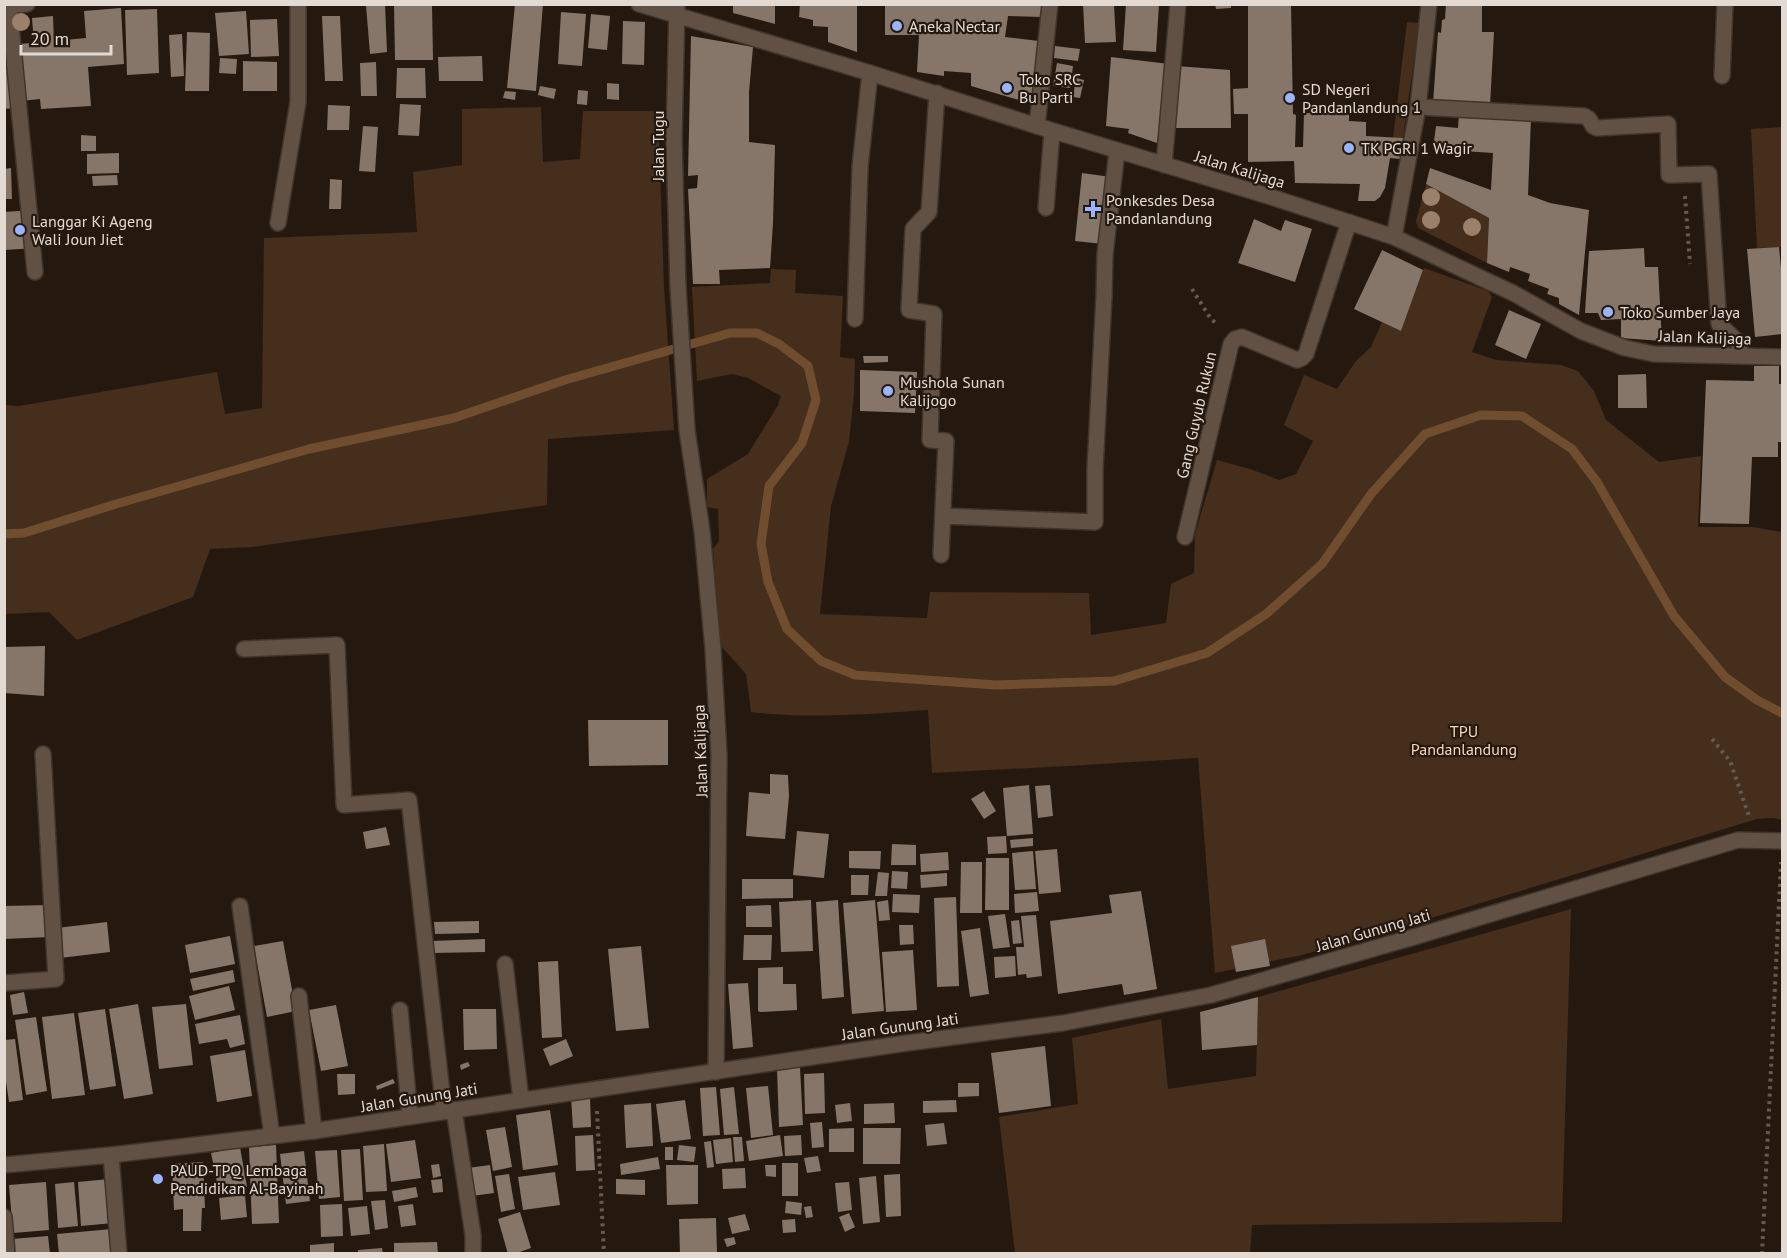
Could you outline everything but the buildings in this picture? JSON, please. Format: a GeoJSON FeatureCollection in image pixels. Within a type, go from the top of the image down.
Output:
{"type":"FeatureCollection","features":[{"type":"Feature","properties":{"kind":"street"},"geometry":{"type":"LineString","coordinates":[[27,4],[7,6],[36,272]]}},
{"type":"Feature","properties":{"kind":"street"},"geometry":{"type":"LineString","coordinates":[[278,223],[298,102],[298,4]]}},
{"type":"Feature","properties":{"kind":"street","name":"Jalan Kalijaga"},"geometry":{"type":"LineString","coordinates":[[639,4],[677,11],[1045,129],[1394,237],[1513,293],[1581,331],[1625,348],[1654,354],[1782,357]]}},
{"type":"Feature","properties":{"kind":"street"},"geometry":{"type":"LineString","coordinates":[[1046,208],[1045,129],[1050,4]]}},
{"type":"Feature","properties":{"kind":"street"},"geometry":{"type":"LineString","coordinates":[[1164,165],[1178,4]]}},
{"type":"Feature","properties":{"kind":"street"},"geometry":{"type":"LineString","coordinates":[[1394,237],[1418,107],[1429,4]]}},
{"type":"Feature","properties":{"kind":"street"},"geometry":{"type":"LineString","coordinates":[[1722,76],[1725,4]]}},
{"type":"Feature","properties":{"kind":"street","name":"Jalan Tugu"},"geometry":{"type":"LineString","coordinates":[[677,11],[674,139],[678,287],[687,430]]}},
{"type":"Feature","properties":{"kind":"street"},"geometry":{"type":"LineString","coordinates":[[855,319],[860,167],[870,73]]}},
{"type":"Feature","properties":{"kind":"street"},"geometry":{"type":"LineString","coordinates":[[937,93],[929,212],[913,229],[909,310],[934,314],[930,440],[946,441],[941,555]]}},
{"type":"Feature","properties":{"kind":"street"},"geometry":{"type":"LineString","coordinates":[[1418,107],[1584,116],[1597,128],[1668,124],[1669,175],[1709,174],[1719,324],[1739,343],[1741,356]]}},
{"type":"Feature","properties":{"kind":"street"},"geometry":{"type":"LineString","coordinates":[[943,516],[1095,522],[1095,469],[1105,254],[1117,151]]}},
{"type":"Feature","properties":{"kind":"street","name":"Gang Guyub Rukun"},"geometry":{"type":"LineString","coordinates":[[1185,537],[1231,344],[1235,339],[1242,338],[1298,360],[1306,354],[1349,222]]}},
{"type":"Feature","properties":{"kind":"street","name":"Jalan Kalijaga"},"geometry":{"type":"LineString","coordinates":[[687,430],[703,543],[713,649],[719,755],[716,1072]]}},
{"type":"Feature","properties":{"kind":"street"},"geometry":{"type":"LineString","coordinates":[[244,650],[337,645],[344,805],[409,800],[449,1111],[473,1235],[473,1254]]}},
{"type":"Feature","properties":{"kind":"street"},"geometry":{"type":"LineString","coordinates":[[4,983],[56,979],[44,754]]}},
{"type":"Feature","properties":{"kind":"street","name":"Jalan Gunung Jati"},"geometry":{"type":"LineString","coordinates":[[4,1165],[315,1131],[907,1043],[1063,1023],[1211,995],[1414,938],[1738,840],[1782,841]]}},
{"type":"Feature","properties":{"kind":"street"},"geometry":{"type":"LineString","coordinates":[[240,906],[272,1136]]}},
{"type":"Feature","properties":{"kind":"street"},"geometry":{"type":"LineString","coordinates":[[505,964],[521,1100]]}},
{"type":"Feature","properties":{"kind":"street"},"geometry":{"type":"LineString","coordinates":[[298,996],[315,1131]]}},
{"type":"Feature","properties":{"kind":"street"},"geometry":{"type":"LineString","coordinates":[[400,1010],[410,1117]]}},
{"type":"Feature","properties":{"kind":"street"},"geometry":{"type":"LineString","coordinates":[[111,1155],[119,1254]]}},
{"type":"Feature","properties":{"kind":"street"},"geometry":{"type":"LineString","coordinates":[[4,1217],[8,1254]]}},
{"type":"Feature","properties":{"kind":"path"},"geometry":{"type":"LineString","coordinates":[[1192,289],[1211,319],[1235,339]]}},
{"type":"Feature","properties":{"kind":"path"},"geometry":{"type":"LineString","coordinates":[[1713,739],[1730,761],[1756,840]]}},
{"type":"Feature","properties":{"kind":"path"},"geometry":{"type":"LineString","coordinates":[[1762,1254],[1782,841]]}},
{"type":"Feature","properties":{"kind":"path"},"geometry":{"type":"LineString","coordinates":[[596,1090],[604,1254]]}},
{"type":"Feature","properties":{"kind":"green space"},"geometry":{"type":"Polygon","coordinates":[[[1407,22],[1419,23],[1403,138],[1393,138],[1407,22]]]}},
{"type":"Feature","properties":{"kind":"green space"},"geometry":{"type":"Polygon","coordinates":[[[541,107],[543,162],[580,159],[583,111],[658,111],[664,287],[674,430],[548,439],[547,505],[253,547],[210,549],[193,597],[77,640],[49,612],[5,614],[5,405],[19,406],[217,372],[225,414],[262,408],[264,238],[417,232],[413,172],[462,165],[462,109],[541,107]]]}},
{"type":"Feature","properties":{"kind":"green space"},"geometry":{"type":"Polygon","coordinates":[[[1782,127],[1782,247],[1757,248],[1751,129],[1782,127]]]}},
{"type":"Feature","properties":{"kind":"green space"},"geometry":{"type":"Polygon","coordinates":[[[1426,184],[1489,218],[1487,263],[1418,228],[1416,221],[1426,184]]]}},
{"type":"Feature","properties":{"kind":"green space","name":"TPU Pandanlandung"},"geometry":{"type":"Polygon","coordinates":[[[1424,268],[1488,291],[1492,297],[1472,352],[1496,360],[1561,365],[1578,371],[1594,391],[1606,420],[1659,462],[1701,456],[1698,527],[1753,527],[1782,532],[1782,820],[1757,819],[1395,929],[1302,955],[1215,973],[1198,758],[932,773],[928,710],[817,715],[751,712],[746,674],[720,645],[713,549],[719,541],[718,509],[707,507],[707,479],[748,454],[778,405],[781,396],[748,378],[732,374],[697,381],[692,287],[770,283],[771,269],[796,270],[795,293],[843,296],[840,357],[855,359],[854,394],[849,442],[831,506],[820,614],[927,618],[930,592],[1089,593],[1091,635],[1166,623],[1171,584],[1194,573],[1195,534],[1217,460],[1279,480],[1296,474],[1313,441],[1284,425],[1304,375],[1337,389],[1356,361],[1371,347],[1382,322],[1401,331],[1424,268]]]}},
{"type":"Feature","properties":{"kind":"green space"},"geometry":{"type":"Polygon","coordinates":[[[1571,909],[1562,1222],[1252,1225],[1250,1253],[1015,1253],[999,1117],[1078,1104],[1072,1038],[1161,1019],[1168,1089],[1256,1076],[1258,997],[1571,909]]]}},
{"type":"Feature","properties":{"kind":"waterway"},"geometry":{"type":"LineString","coordinates":[[4,534],[24,533],[116,504],[309,449],[454,418],[565,380],[730,333],[757,333],[779,344],[808,366],[816,400],[802,443],[769,486],[761,544],[768,582],[787,629],[821,661],[855,675],[996,685],[1114,681],[1207,653],[1266,614],[1322,564],[1371,494],[1425,434],[1481,415],[1522,416],[1572,449],[1597,482],[1674,616],[1725,677],[1757,700],[1782,713]]}},
{"type":"Feature","properties":{"kind":"place","name":"Aneka Nectar"},"geometry":{"type":"Point","coordinates":[897,26]}},
{"type":"Feature","properties":{"kind":"place","name":"Toko SRC Bu Parti"},"geometry":{"type":"Point","coordinates":[1007,88]}},
{"type":"Feature","properties":{"kind":"place","name":"SD Negeri Pandanlandung 1"},"geometry":{"type":"Point","coordinates":[1290,98]}},
{"type":"Feature","properties":{"kind":"place","name":"TK PGRI 1 Wagir"},"geometry":{"type":"Point","coordinates":[1349,148]}},
{"type":"Feature","properties":{"kind":"place","name":"Ponkesdes Desa Pandanlandung"},"geometry":{"type":"Point","coordinates":[1093,209]}},
{"type":"Feature","properties":{"kind":"place","name":"Langgar Ki Ageng Wali Joun Jiet"},"geometry":{"type":"Point","coordinates":[20,230]}},
{"type":"Feature","properties":{"kind":"place","name":"Toko Sumber Jaya"},"geometry":{"type":"Point","coordinates":[1608,312]}},
{"type":"Feature","properties":{"kind":"place","name":"Mushola Sunan Kalijogo"},"geometry":{"type":"Point","coordinates":[888,391]}},
{"type":"Feature","properties":{"kind":"place","name":"PAUD-TPQ Lembaga Pendidikan Al-Bayinah"},"geometry":{"type":"Point","coordinates":[158,1179]}}]}
